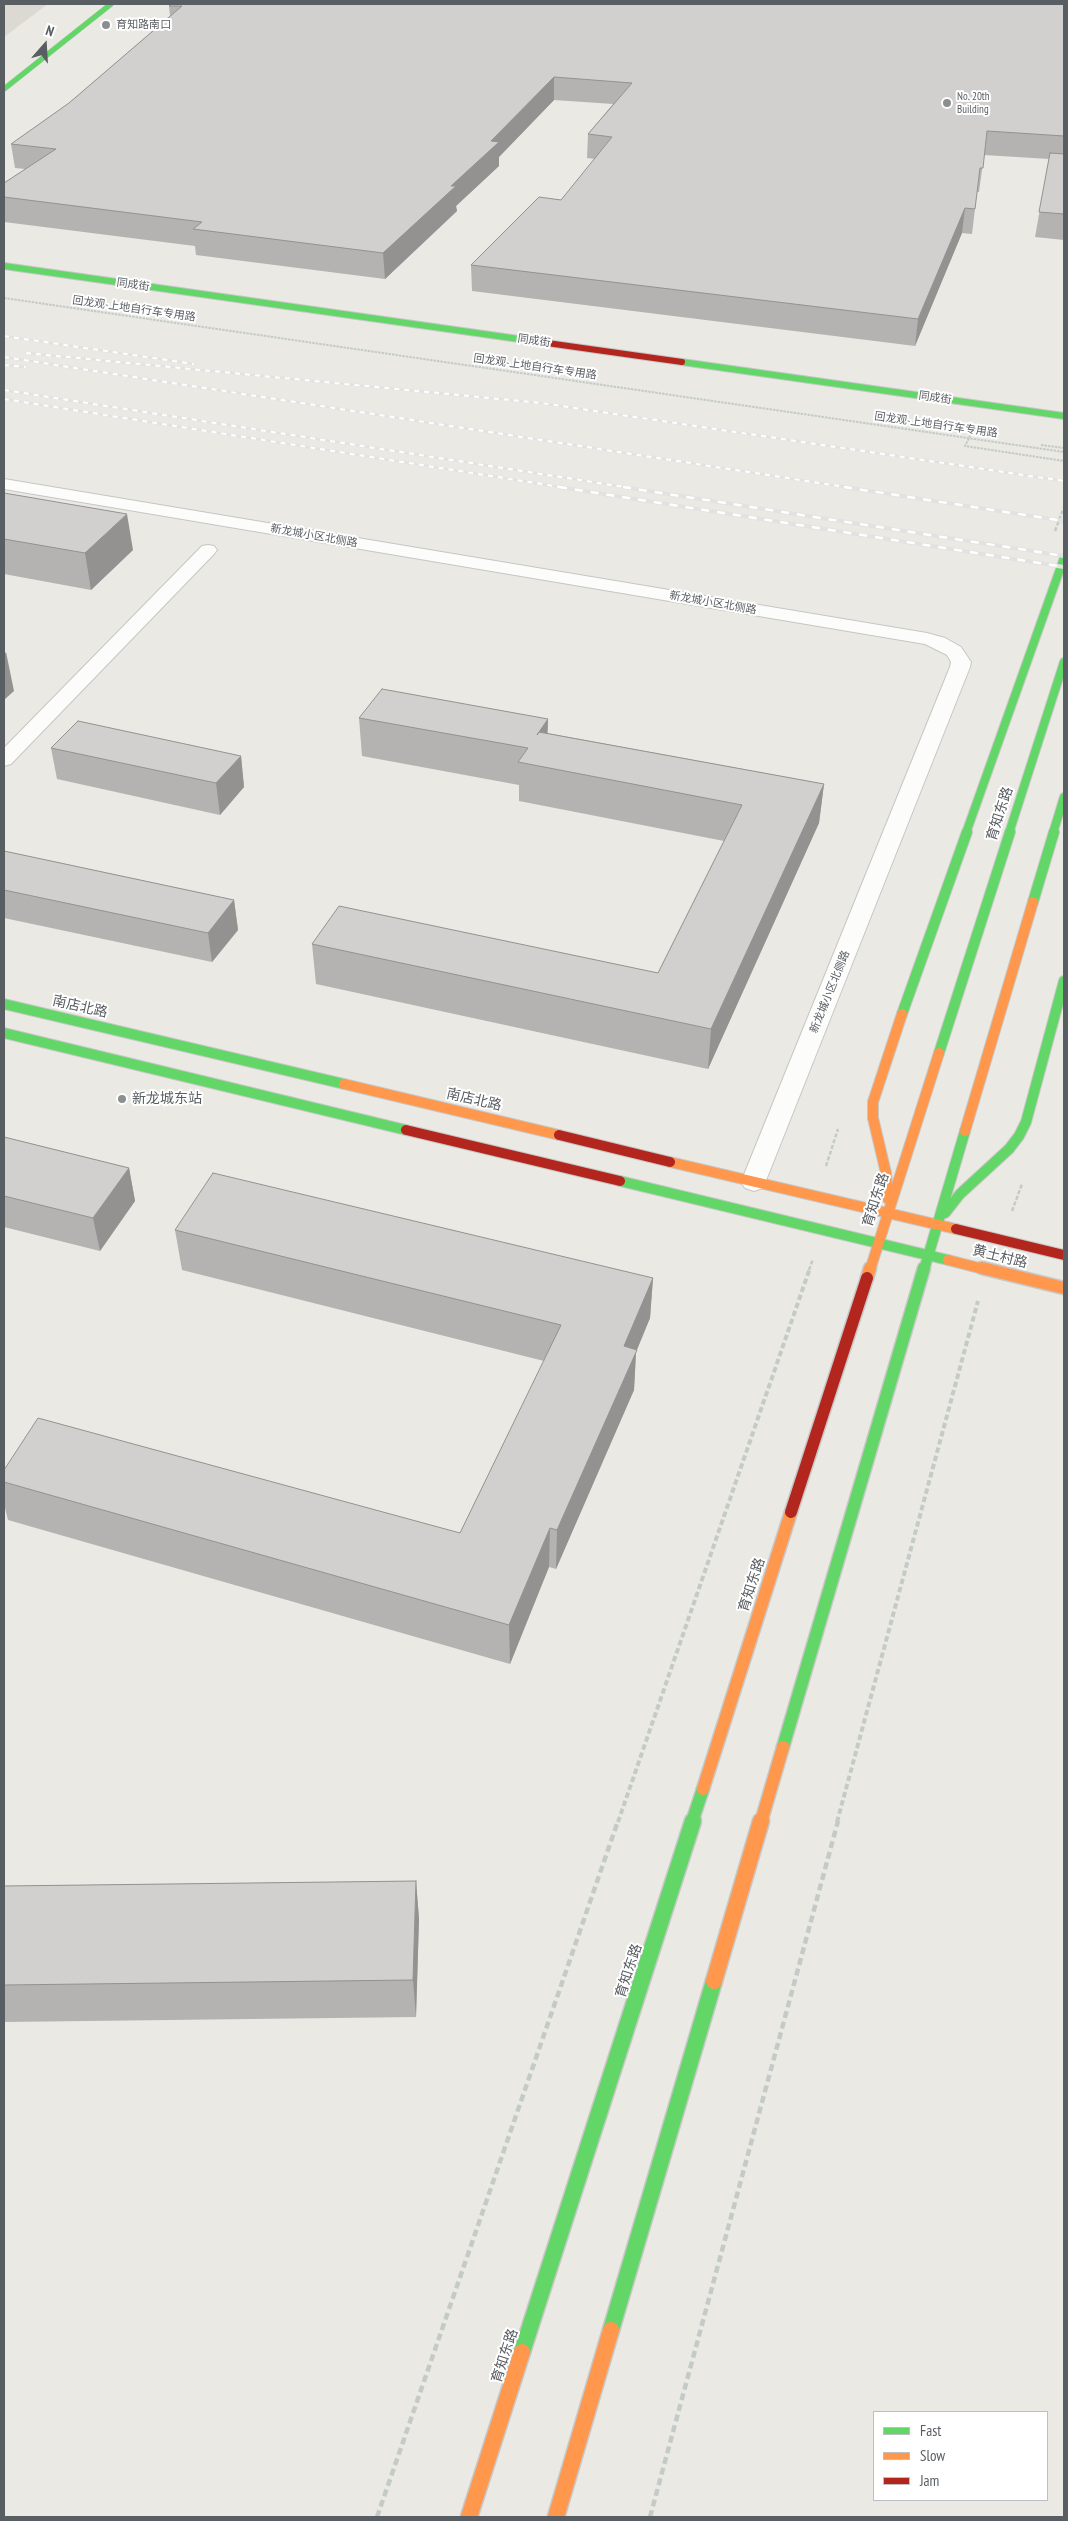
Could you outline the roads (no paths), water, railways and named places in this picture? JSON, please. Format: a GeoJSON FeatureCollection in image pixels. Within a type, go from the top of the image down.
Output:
{"type":"FeatureCollection","features":[{"type":"Feature","properties":{"kind":"main road"},"geometry":{"type":"LineString","coordinates":[[4,88],[111,4]]}},
{"type":"Feature","properties":{"kind":"main road","name":"同成街"},"geometry":{"type":"LineString","coordinates":[[4,255],[700,352]]}},
{"type":"Feature","properties":{"kind":"main road","name":"同成街"},"geometry":{"type":"LineString","coordinates":[[4,266],[1062,416]]}},
{"type":"Feature","properties":{"kind":"main road"},"geometry":{"type":"LineString","coordinates":[[94,267],[118,271]]}},
{"type":"Feature","properties":{"kind":"main road"},"geometry":{"type":"LineString","coordinates":[[888,1213],[889,1192],[873,1118],[873,1102],[877,1085],[1064,558]]}},
{"type":"Feature","properties":{"kind":"main road","name":"育知东路"},"geometry":{"type":"LineString","coordinates":[[469,2517],[1064,662]]}},
{"type":"Feature","properties":{"kind":"main road"},"geometry":{"type":"LineString","coordinates":[[556,2517],[1064,797]]}},
{"type":"Feature","properties":{"kind":"main road"},"geometry":{"type":"LineString","coordinates":[[938,1225],[960,1194],[1009,1149],[1019,1136],[1026,1122],[1064,981]]}},
{"type":"Feature","properties":{"kind":"main road","name":"南店北路"},"geometry":{"type":"LineString","coordinates":[[4,1004],[938,1225]]}},
{"type":"Feature","properties":{"kind":"main road"},"geometry":{"type":"LineString","coordinates":[[4,1032],[929,1255]]}},
{"type":"Feature","properties":{"kind":"main road","name":"黄土村路"},"geometry":{"type":"LineString","coordinates":[[938,1225],[1064,1255]]}},
{"type":"Feature","properties":{"kind":"main road","name":"黄土村路"},"geometry":{"type":"LineString","coordinates":[[929,1255],[1064,1288]]}},
{"type":"Feature","properties":{"kind":"street","name":"新龙城小区北侧路"},"geometry":{"type":"LineString","coordinates":[[4,484],[927,639],[938,642],[954,651],[961,662],[960,667],[754,1182]]}},
{"type":"Feature","properties":{"kind":"street"},"geometry":{"type":"LineString","coordinates":[[4,760],[208,550]]}},
{"type":"Feature","properties":{"kind":"railway"},"geometry":{"type":"LineString","coordinates":[[4,336],[194,364]]}},
{"type":"Feature","properties":{"kind":"railway"},"geometry":{"type":"LineString","coordinates":[[26,353],[541,403],[1064,481]]}},
{"type":"Feature","properties":{"kind":"railway"},"geometry":{"type":"LineString","coordinates":[[4,357],[852,488]]}},
{"type":"Feature","properties":{"kind":"railway"},"geometry":{"type":"LineString","coordinates":[[4,365],[26,367]]}},
{"type":"Feature","properties":{"kind":"railway"},"geometry":{"type":"LineString","coordinates":[[4,390],[631,488]]}},
{"type":"Feature","properties":{"kind":"railway"},"geometry":{"type":"LineString","coordinates":[[4,399],[567,488]]}},
{"type":"Feature","properties":{"kind":"railway"},"geometry":{"type":"LineString","coordinates":[[559,487],[1064,567]]}},
{"type":"Feature","properties":{"kind":"railway"},"geometry":{"type":"LineString","coordinates":[[623,487],[1064,556]]}},
{"type":"Feature","properties":{"kind":"railway"},"geometry":{"type":"LineString","coordinates":[[844,487],[1064,521]]}},
{"type":"Feature","properties":{"kind":"place","name":"育知路南口"},"geometry":{"type":"Point","coordinates":[106,25]}},
{"type":"Feature","properties":{"kind":"place","name":"No. 20th Building"},"geometry":{"type":"Point","coordinates":[947,103]}},
{"type":"Feature","properties":{"kind":"place","name":"新龙城东站"},"geometry":{"type":"Point","coordinates":[122,1099]}}]}
